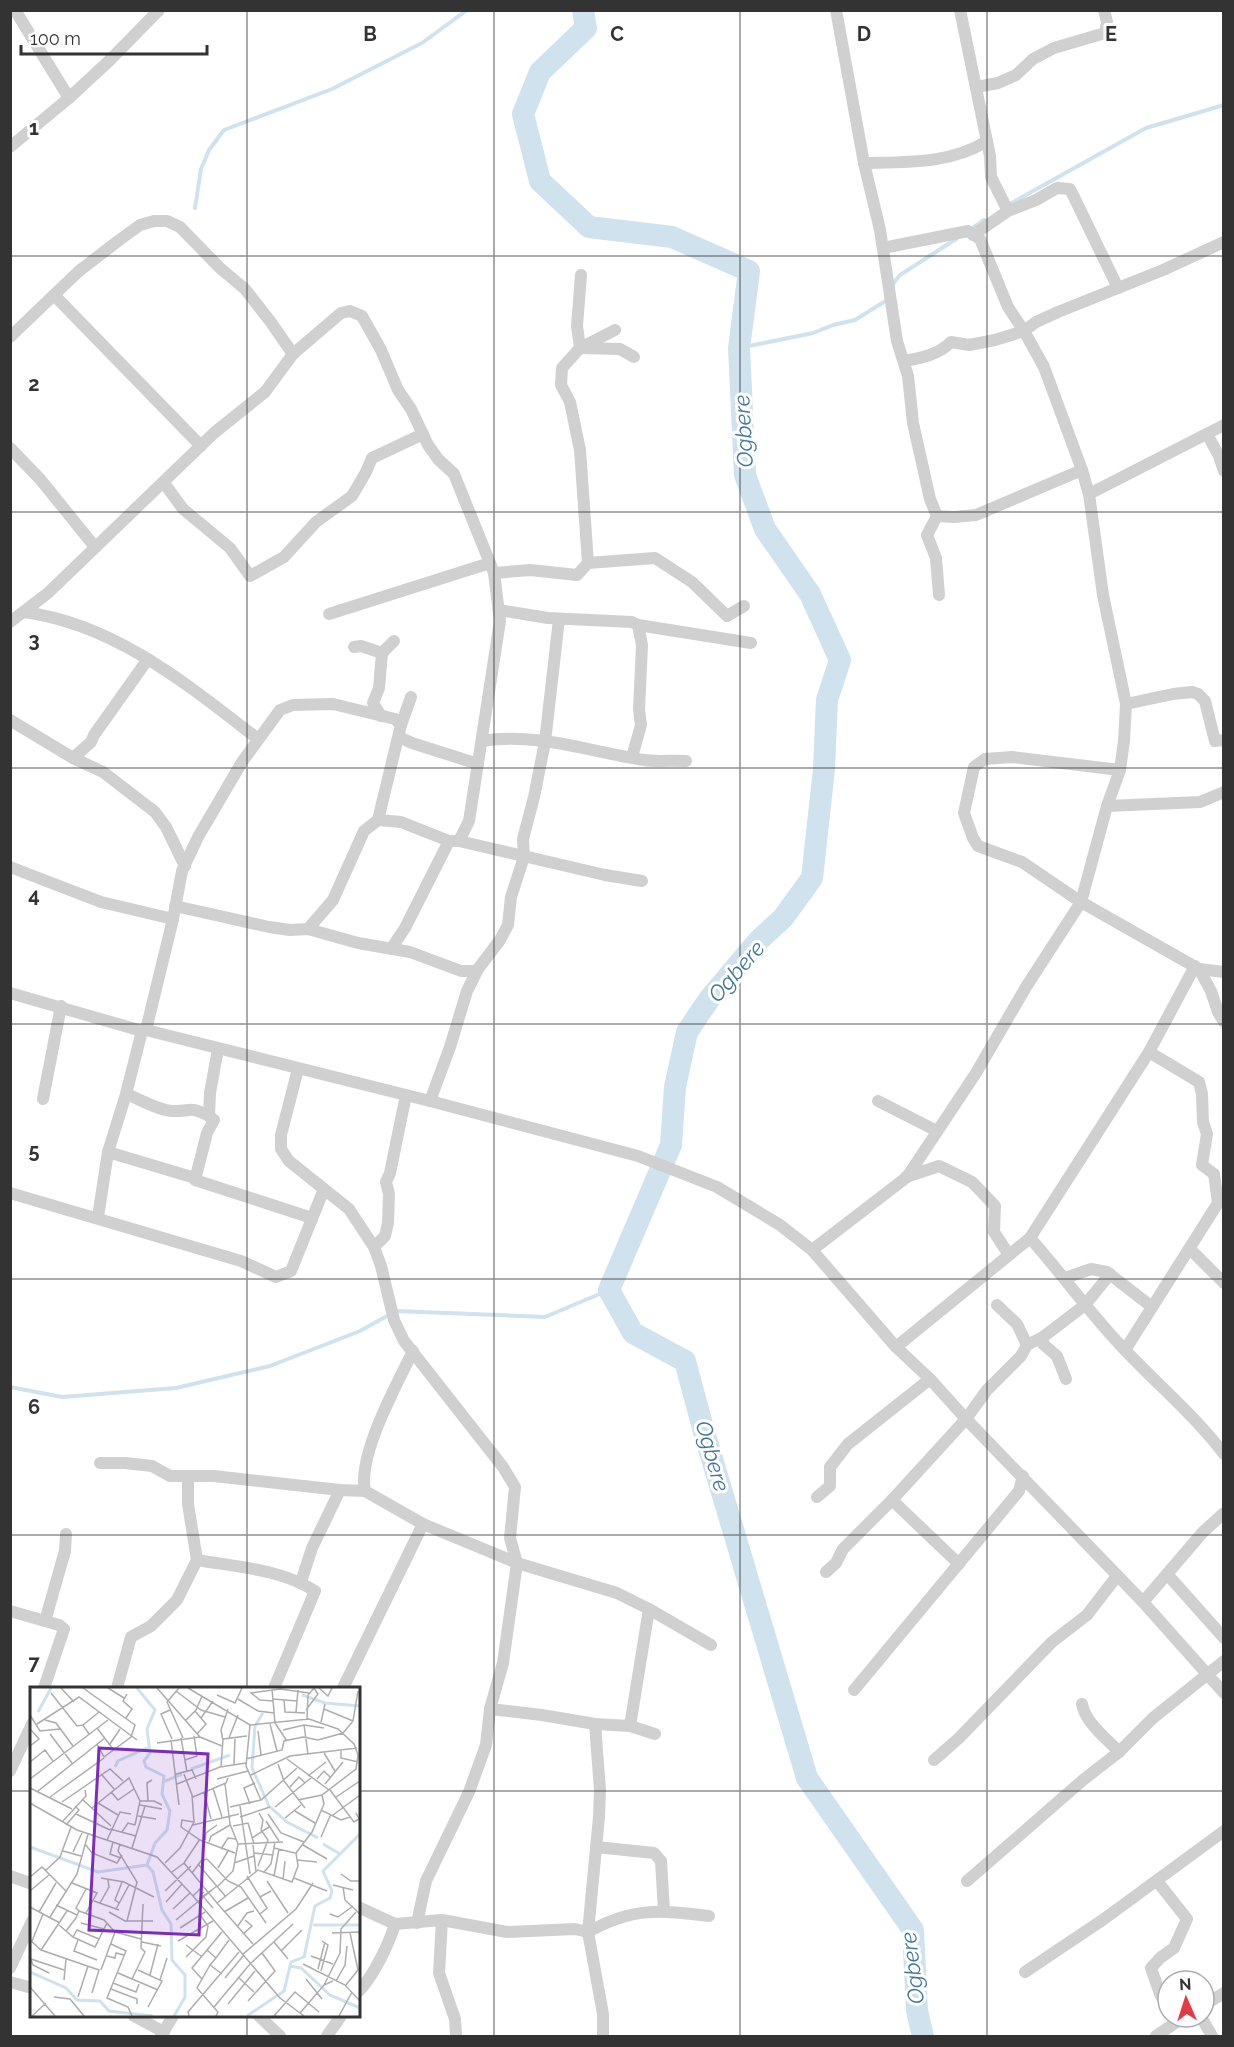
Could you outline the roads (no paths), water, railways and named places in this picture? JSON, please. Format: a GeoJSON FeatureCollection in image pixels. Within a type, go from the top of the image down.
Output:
{"type":"FeatureCollection","features":[{"type":"Feature","properties":{"kind":"street"},"geometry":{"type":"LineString","coordinates":[[15,10],[69,98]]}},
{"type":"Feature","properties":{"kind":"street"},"geometry":{"type":"LineString","coordinates":[[10,147],[69,98],[159,10]]}},
{"type":"Feature","properties":{"kind":"street"},"geometry":{"type":"LineString","coordinates":[[836,10],[864,163],[883,248],[897,341],[908,376],[913,423],[930,500],[937,516]]}},
{"type":"Feature","properties":{"kind":"street"},"geometry":{"type":"LineString","coordinates":[[960,10],[987,141],[991,177],[1008,211]]}},
{"type":"Feature","properties":{"kind":"street"},"geometry":{"type":"LineString","coordinates":[[976,87],[998,83],[1016,75],[1033,59],[1054,48],[1105,33],[1107,22],[1104,10]]}},
{"type":"Feature","properties":{"kind":"street"},"geometry":{"type":"LineString","coordinates":[[864,163],[945,158],[972,150],[987,141]]}},
{"type":"Feature","properties":{"kind":"street"},"geometry":{"type":"LineString","coordinates":[[973,235],[1008,211],[1029,204],[1057,188],[1070,189],[1118,288]]}},
{"type":"Feature","properties":{"kind":"street"},"geometry":{"type":"LineString","coordinates":[[10,337],[79,271],[140,225],[154,221],[167,221],[180,227],[220,268],[245,289],[292,354]]}},
{"type":"Feature","properties":{"kind":"street"},"geometry":{"type":"LineString","coordinates":[[812,1250],[907,1177],[976,1073],[1026,987],[1081,902],[1107,806],[1120,770],[1124,741],[1126,704],[1103,595],[1089,494],[1044,367],[1008,307],[980,240],[968,231],[883,248]]}},
{"type":"Feature","properties":{"kind":"street"},"geometry":{"type":"LineString","coordinates":[[904,361],[924,358],[945,348],[951,342],[969,345],[1024,331],[1036,322],[1058,312],[1222,245]]}},
{"type":"Feature","properties":{"kind":"street"},"geometry":{"type":"LineString","coordinates":[[580,348],[577,326],[581,275]]}},
{"type":"Feature","properties":{"kind":"street"},"geometry":{"type":"LineString","coordinates":[[54,295],[201,446]]}},
{"type":"Feature","properties":{"kind":"street"},"geometry":{"type":"LineString","coordinates":[[10,622],[48,593],[201,446],[265,392],[292,354],[340,313],[350,311],[362,316],[381,350],[398,390],[411,409],[423,434],[438,459],[454,474],[492,568],[500,621],[469,821],[454,841],[391,949]]}},
{"type":"Feature","properties":{"kind":"street"},"geometry":{"type":"LineString","coordinates":[[588,563],[580,450],[570,402],[561,386],[562,368],[580,348],[615,330]]}},
{"type":"Feature","properties":{"kind":"street"},"geometry":{"type":"LineString","coordinates":[[580,348],[620,349],[634,357]]}},
{"type":"Feature","properties":{"kind":"street"},"geometry":{"type":"LineString","coordinates":[[1089,494],[1224,425]]}},
{"type":"Feature","properties":{"kind":"street"},"geometry":{"type":"LineString","coordinates":[[164,483],[183,508],[230,548],[250,576],[284,556],[316,522],[352,496],[372,458],[423,434]]}},
{"type":"Feature","properties":{"kind":"street"},"geometry":{"type":"LineString","coordinates":[[1207,434],[1224,471]]}},
{"type":"Feature","properties":{"kind":"street"},"geometry":{"type":"LineString","coordinates":[[10,448],[40,479],[95,547]]}},
{"type":"Feature","properties":{"kind":"street"},"geometry":{"type":"LineString","coordinates":[[937,516],[976,515],[1082,470]]}},
{"type":"Feature","properties":{"kind":"street"},"geometry":{"type":"LineString","coordinates":[[937,516],[927,535],[936,558],[939,595]]}},
{"type":"Feature","properties":{"kind":"street"},"geometry":{"type":"LineString","coordinates":[[328,614],[492,568],[577,575],[588,563],[655,558],[692,582],[727,616],[744,606]]}},
{"type":"Feature","properties":{"kind":"street"},"geometry":{"type":"LineString","coordinates":[[499,610],[559,619],[632,622],[638,625],[751,643]]}},
{"type":"Feature","properties":{"kind":"street"},"geometry":{"type":"LineString","coordinates":[[24,612],[50,616],[104,635],[148,659],[258,739]]}},
{"type":"Feature","properties":{"kind":"street"},"geometry":{"type":"LineString","coordinates":[[430,1101],[471,984],[477,971],[508,925],[511,897],[524,857],[523,838],[545,742],[559,619]]}},
{"type":"Feature","properties":{"kind":"street"},"geometry":{"type":"LineString","coordinates":[[632,756],[640,725],[642,645],[638,625]]}},
{"type":"Feature","properties":{"kind":"street"},"geometry":{"type":"LineString","coordinates":[[381,716],[374,703],[379,688],[382,653],[394,642]]}},
{"type":"Feature","properties":{"kind":"street"},"geometry":{"type":"LineString","coordinates":[[354,647],[361,646],[382,653]]}},
{"type":"Feature","properties":{"kind":"street"},"geometry":{"type":"LineString","coordinates":[[73,758],[91,742],[148,659]]}},
{"type":"Feature","properties":{"kind":"street"},"geometry":{"type":"LineString","coordinates":[[1126,704],[1173,694],[1192,692],[1198,694],[1205,701],[1215,741],[1224,740]]}},
{"type":"Feature","properties":{"kind":"street"},"geometry":{"type":"LineString","coordinates":[[309,929],[333,900],[364,831],[378,820],[411,696]]}},
{"type":"Feature","properties":{"kind":"street"},"geometry":{"type":"LineString","coordinates":[[98,1217],[108,1152],[174,919],[185,866],[209,818],[242,762],[280,710],[293,705],[333,704],[395,719],[400,731],[412,743],[478,764]]}},
{"type":"Feature","properties":{"kind":"street"},"geometry":{"type":"LineString","coordinates":[[10,720],[73,758],[103,772],[155,812],[166,827],[185,866]]}},
{"type":"Feature","properties":{"kind":"street"},"geometry":{"type":"LineString","coordinates":[[482,741],[502,738],[545,742],[644,760],[686,761]]}},
{"type":"Feature","properties":{"kind":"street"},"geometry":{"type":"LineString","coordinates":[[1120,770],[1012,757],[985,759],[974,767],[964,813],[973,838],[978,846],[1022,862],[1081,902],[1197,967],[1224,972]]}},
{"type":"Feature","properties":{"kind":"street"},"geometry":{"type":"LineString","coordinates":[[1107,806],[1200,802],[1224,792]]}},
{"type":"Feature","properties":{"kind":"street"},"geometry":{"type":"LineString","coordinates":[[378,820],[401,822],[454,841],[605,875],[642,881]]}},
{"type":"Feature","properties":{"kind":"street"},"geometry":{"type":"LineString","coordinates":[[10,867],[101,902],[174,919]]}},
{"type":"Feature","properties":{"kind":"street"},"geometry":{"type":"LineString","coordinates":[[176,906],[269,927],[290,930],[309,929],[358,943],[410,952],[461,971],[477,971]]}},
{"type":"Feature","properties":{"kind":"street"},"geometry":{"type":"LineString","coordinates":[[1197,967],[1211,991],[1224,1022]]}},
{"type":"Feature","properties":{"kind":"street"},"geometry":{"type":"LineString","coordinates":[[896,1347],[1030,1238],[1149,1052],[1197,967]]}},
{"type":"Feature","properties":{"kind":"street"},"geometry":{"type":"LineString","coordinates":[[461,971],[471,984]]}},
{"type":"Feature","properties":{"kind":"street"},"geometry":{"type":"LineString","coordinates":[[10,993],[144,1030],[430,1101],[638,1156],[717,1187],[780,1225],[812,1250],[896,1347],[930,1379],[1143,1602],[1224,1693]]}},
{"type":"Feature","properties":{"kind":"street"},"geometry":{"type":"LineString","coordinates":[[43,1099],[61,1006]]}},
{"type":"Feature","properties":{"kind":"street"},"geometry":{"type":"LineString","coordinates":[[209,1116],[210,1093],[218,1048]]}},
{"type":"Feature","properties":{"kind":"street"},"geometry":{"type":"LineString","coordinates":[[1125,1350],[1221,1202],[1214,1174],[1202,1165],[1207,1134],[1203,1122],[1202,1094],[1198,1082],[1149,1052]]}},
{"type":"Feature","properties":{"kind":"street"},"geometry":{"type":"LineString","coordinates":[[298,1069],[281,1135],[281,1149],[290,1161],[349,1209],[374,1247],[381,1266],[392,1314],[404,1341],[503,1467],[515,1487],[510,1538],[517,1563],[503,1663],[490,1709],[486,1745],[469,1792],[426,1881],[417,1923]]}},
{"type":"Feature","properties":{"kind":"street"},"geometry":{"type":"LineString","coordinates":[[126,1094],[173,1111],[192,1108],[214,1120],[207,1133],[195,1178]]}},
{"type":"Feature","properties":{"kind":"street"},"geometry":{"type":"LineString","coordinates":[[374,1247],[385,1236],[388,1223],[389,1194],[386,1182],[390,1173],[406,1095]]}},
{"type":"Feature","properties":{"kind":"street"},"geometry":{"type":"LineString","coordinates":[[878,1101],[937,1131]]}},
{"type":"Feature","properties":{"kind":"street"},"geometry":{"type":"LineString","coordinates":[[108,1152],[195,1178],[203,1184],[312,1218]]}},
{"type":"Feature","properties":{"kind":"street"},"geometry":{"type":"LineString","coordinates":[[905,1178],[939,1166],[972,1182],[995,1206],[994,1232],[1009,1255]]}},
{"type":"Feature","properties":{"kind":"street"},"geometry":{"type":"LineString","coordinates":[[10,1193],[98,1217],[241,1261],[276,1277],[291,1270],[324,1189]]}},
{"type":"Feature","properties":{"kind":"street"},"geometry":{"type":"LineString","coordinates":[[1030,1238],[1125,1350],[1177,1402],[1224,1454]]}},
{"type":"Feature","properties":{"kind":"street"},"geometry":{"type":"LineString","coordinates":[[1190,1249],[1224,1283]]}},
{"type":"Feature","properties":{"kind":"street"},"geometry":{"type":"LineString","coordinates":[[1065,1278],[1091,1269],[1110,1274],[1152,1307]]}},
{"type":"Feature","properties":{"kind":"street"},"geometry":{"type":"LineString","coordinates":[[826,1572],[836,1563],[843,1549],[892,1500],[966,1419],[987,1390],[1021,1356],[1027,1346],[1043,1337],[1085,1305],[1110,1274]]}},
{"type":"Feature","properties":{"kind":"street"},"geometry":{"type":"LineString","coordinates":[[997,1305],[1017,1324],[1027,1346]]}},
{"type":"Feature","properties":{"kind":"street"},"geometry":{"type":"LineString","coordinates":[[1043,1337],[1043,1344],[1057,1356],[1066,1379]]}},
{"type":"Feature","properties":{"kind":"street"},"geometry":{"type":"LineString","coordinates":[[365,1491],[362,1481],[378,1426],[413,1351]]}},
{"type":"Feature","properties":{"kind":"street"},"geometry":{"type":"LineString","coordinates":[[817,1497],[830,1486],[830,1467],[848,1444],[930,1379]]}},
{"type":"Feature","properties":{"kind":"street"},"geometry":{"type":"LineString","coordinates":[[100,1463],[152,1466],[170,1476],[214,1476],[340,1491],[365,1491],[423,1524],[517,1563],[617,1593],[711,1645]]}},
{"type":"Feature","properties":{"kind":"street"},"geometry":{"type":"LineString","coordinates":[[118,1687],[131,1637],[151,1626],[177,1600],[197,1560],[188,1504],[188,1476]]}},
{"type":"Feature","properties":{"kind":"street"},"geometry":{"type":"LineString","coordinates":[[854,1690],[1019,1491],[1023,1476]]}},
{"type":"Feature","properties":{"kind":"street"},"geometry":{"type":"LineString","coordinates":[[301,1582],[312,1548],[340,1491]]}},
{"type":"Feature","properties":{"kind":"street"},"geometry":{"type":"LineString","coordinates":[[892,1500],[959,1564]]}},
{"type":"Feature","properties":{"kind":"street"},"geometry":{"type":"LineString","coordinates":[[1143,1602],[1203,1532],[1224,1513]]}},
{"type":"Feature","properties":{"kind":"street"},"geometry":{"type":"LineString","coordinates":[[344,1687],[423,1524]]}},
{"type":"Feature","properties":{"kind":"street"},"geometry":{"type":"LineString","coordinates":[[45,1621],[65,1551],[66,1534]]}},
{"type":"Feature","properties":{"kind":"street"},"geometry":{"type":"LineString","coordinates":[[197,1560],[270,1573],[301,1582],[315,1591],[275,1687]]}},
{"type":"Feature","properties":{"kind":"street"},"geometry":{"type":"LineString","coordinates":[[1167,1574],[1222,1634]]}},
{"type":"Feature","properties":{"kind":"street"},"geometry":{"type":"LineString","coordinates":[[934,1760],[959,1738],[1052,1642],[1087,1615],[1117,1576]]}},
{"type":"Feature","properties":{"kind":"street"},"geometry":{"type":"LineString","coordinates":[[630,1726],[649,1609]]}},
{"type":"Feature","properties":{"kind":"street"},"geometry":{"type":"LineString","coordinates":[[10,1611],[64,1629],[45,1687]]}},
{"type":"Feature","properties":{"kind":"street"},"geometry":{"type":"LineString","coordinates":[[967,1881],[1083,1780],[1119,1752],[1153,1718],[1206,1673],[1224,1661]]}},
{"type":"Feature","properties":{"kind":"street"},"geometry":{"type":"LineString","coordinates":[[1082,1704],[1092,1723],[1119,1752]]}},
{"type":"Feature","properties":{"kind":"street"},"geometry":{"type":"LineString","coordinates":[[490,1709],[543,1714],[595,1724],[630,1726],[655,1734]]}},
{"type":"Feature","properties":{"kind":"street"},"geometry":{"type":"LineString","coordinates":[[595,1724],[600,1790],[597,1848],[592,1874],[588,1932],[603,2014],[603,2037]]}},
{"type":"Feature","properties":{"kind":"street"},"geometry":{"type":"LineString","coordinates":[[10,1771],[30,1728]]}},
{"type":"Feature","properties":{"kind":"street"},"geometry":{"type":"LineString","coordinates":[[1025,1972],[1157,1881],[1224,1831]]}},
{"type":"Feature","properties":{"kind":"street"},"geometry":{"type":"LineString","coordinates":[[597,1848],[654,1853],[658,1856],[661,1861],[664,1911]]}},
{"type":"Feature","properties":{"kind":"street"},"geometry":{"type":"LineString","coordinates":[[10,1876],[30,1883]]}},
{"type":"Feature","properties":{"kind":"street"},"geometry":{"type":"LineString","coordinates":[[1156,1982],[1151,1968],[1174,1948],[1187,1919],[1157,1881]]}},
{"type":"Feature","properties":{"kind":"street"},"geometry":{"type":"LineString","coordinates":[[360,1908],[395,1924],[442,1920],[507,1932],[576,1929],[588,1932],[606,1921],[630,1913],[664,1911],[709,1916]]}},
{"type":"Feature","properties":{"kind":"street"},"geometry":{"type":"LineString","coordinates":[[442,1920],[439,1973],[455,2019],[456,2037]]}},
{"type":"Feature","properties":{"kind":"street"},"geometry":{"type":"LineString","coordinates":[[360,1990],[367,1983],[390,1940],[395,1924]]}},
{"type":"Feature","properties":{"kind":"street"},"geometry":{"type":"LineString","coordinates":[[10,1968],[30,1925]]}},
{"type":"Feature","properties":{"kind":"street"},"geometry":{"type":"LineString","coordinates":[[10,1982],[30,1987]]}},
{"type":"Feature","properties":{"kind":"street"},"geometry":{"type":"LineString","coordinates":[[136,2017],[163,2034],[172,2017]]}},
{"type":"Feature","properties":{"kind":"street"},"geometry":{"type":"LineString","coordinates":[[260,2017],[280,2037]]}},
{"type":"Feature","properties":{"kind":"street"},"geometry":{"type":"LineString","coordinates":[[327,2037],[340,2017]]}},
{"type":"Feature","properties":{"kind":"waterway"},"geometry":{"type":"LineString","coordinates":[[195,208],[201,169],[209,150],[224,130],[332,89],[422,43],[467,10]]}},
{"type":"Feature","properties":{"kind":"waterway","name":"Ogbere"},"geometry":{"type":"LineString","coordinates":[[583,10],[586,28],[540,72],[523,114],[540,181],[589,227],[672,237],[749,271],[739,348],[745,475],[765,529],[810,594],[840,660],[827,700],[824,769],[812,878],[783,918],[758,941],[710,998],[687,1032],[675,1087],[671,1145],[609,1290],[633,1333],[685,1361],[807,1778],[913,1930],[917,2011],[923,2036]]}},
{"type":"Feature","properties":{"kind":"waterway"},"geometry":{"type":"LineString","coordinates":[[1008,205],[1146,128],[1224,105]]}},
{"type":"Feature","properties":{"kind":"waterway"},"geometry":{"type":"LineString","coordinates":[[970,230],[984,220]]}},
{"type":"Feature","properties":{"kind":"waterway"},"geometry":{"type":"LineString","coordinates":[[892,285],[900,275],[956,239]]}},
{"type":"Feature","properties":{"kind":"waterway"},"geometry":{"type":"LineString","coordinates":[[739,348],[813,333],[855,320],[887,300]]}},
{"type":"Feature","properties":{"kind":"waterway"},"geometry":{"type":"LineString","coordinates":[[10,1387],[62,1397],[176,1388],[270,1366],[360,1331],[396,1311],[545,1317],[609,1290]]}}]}
